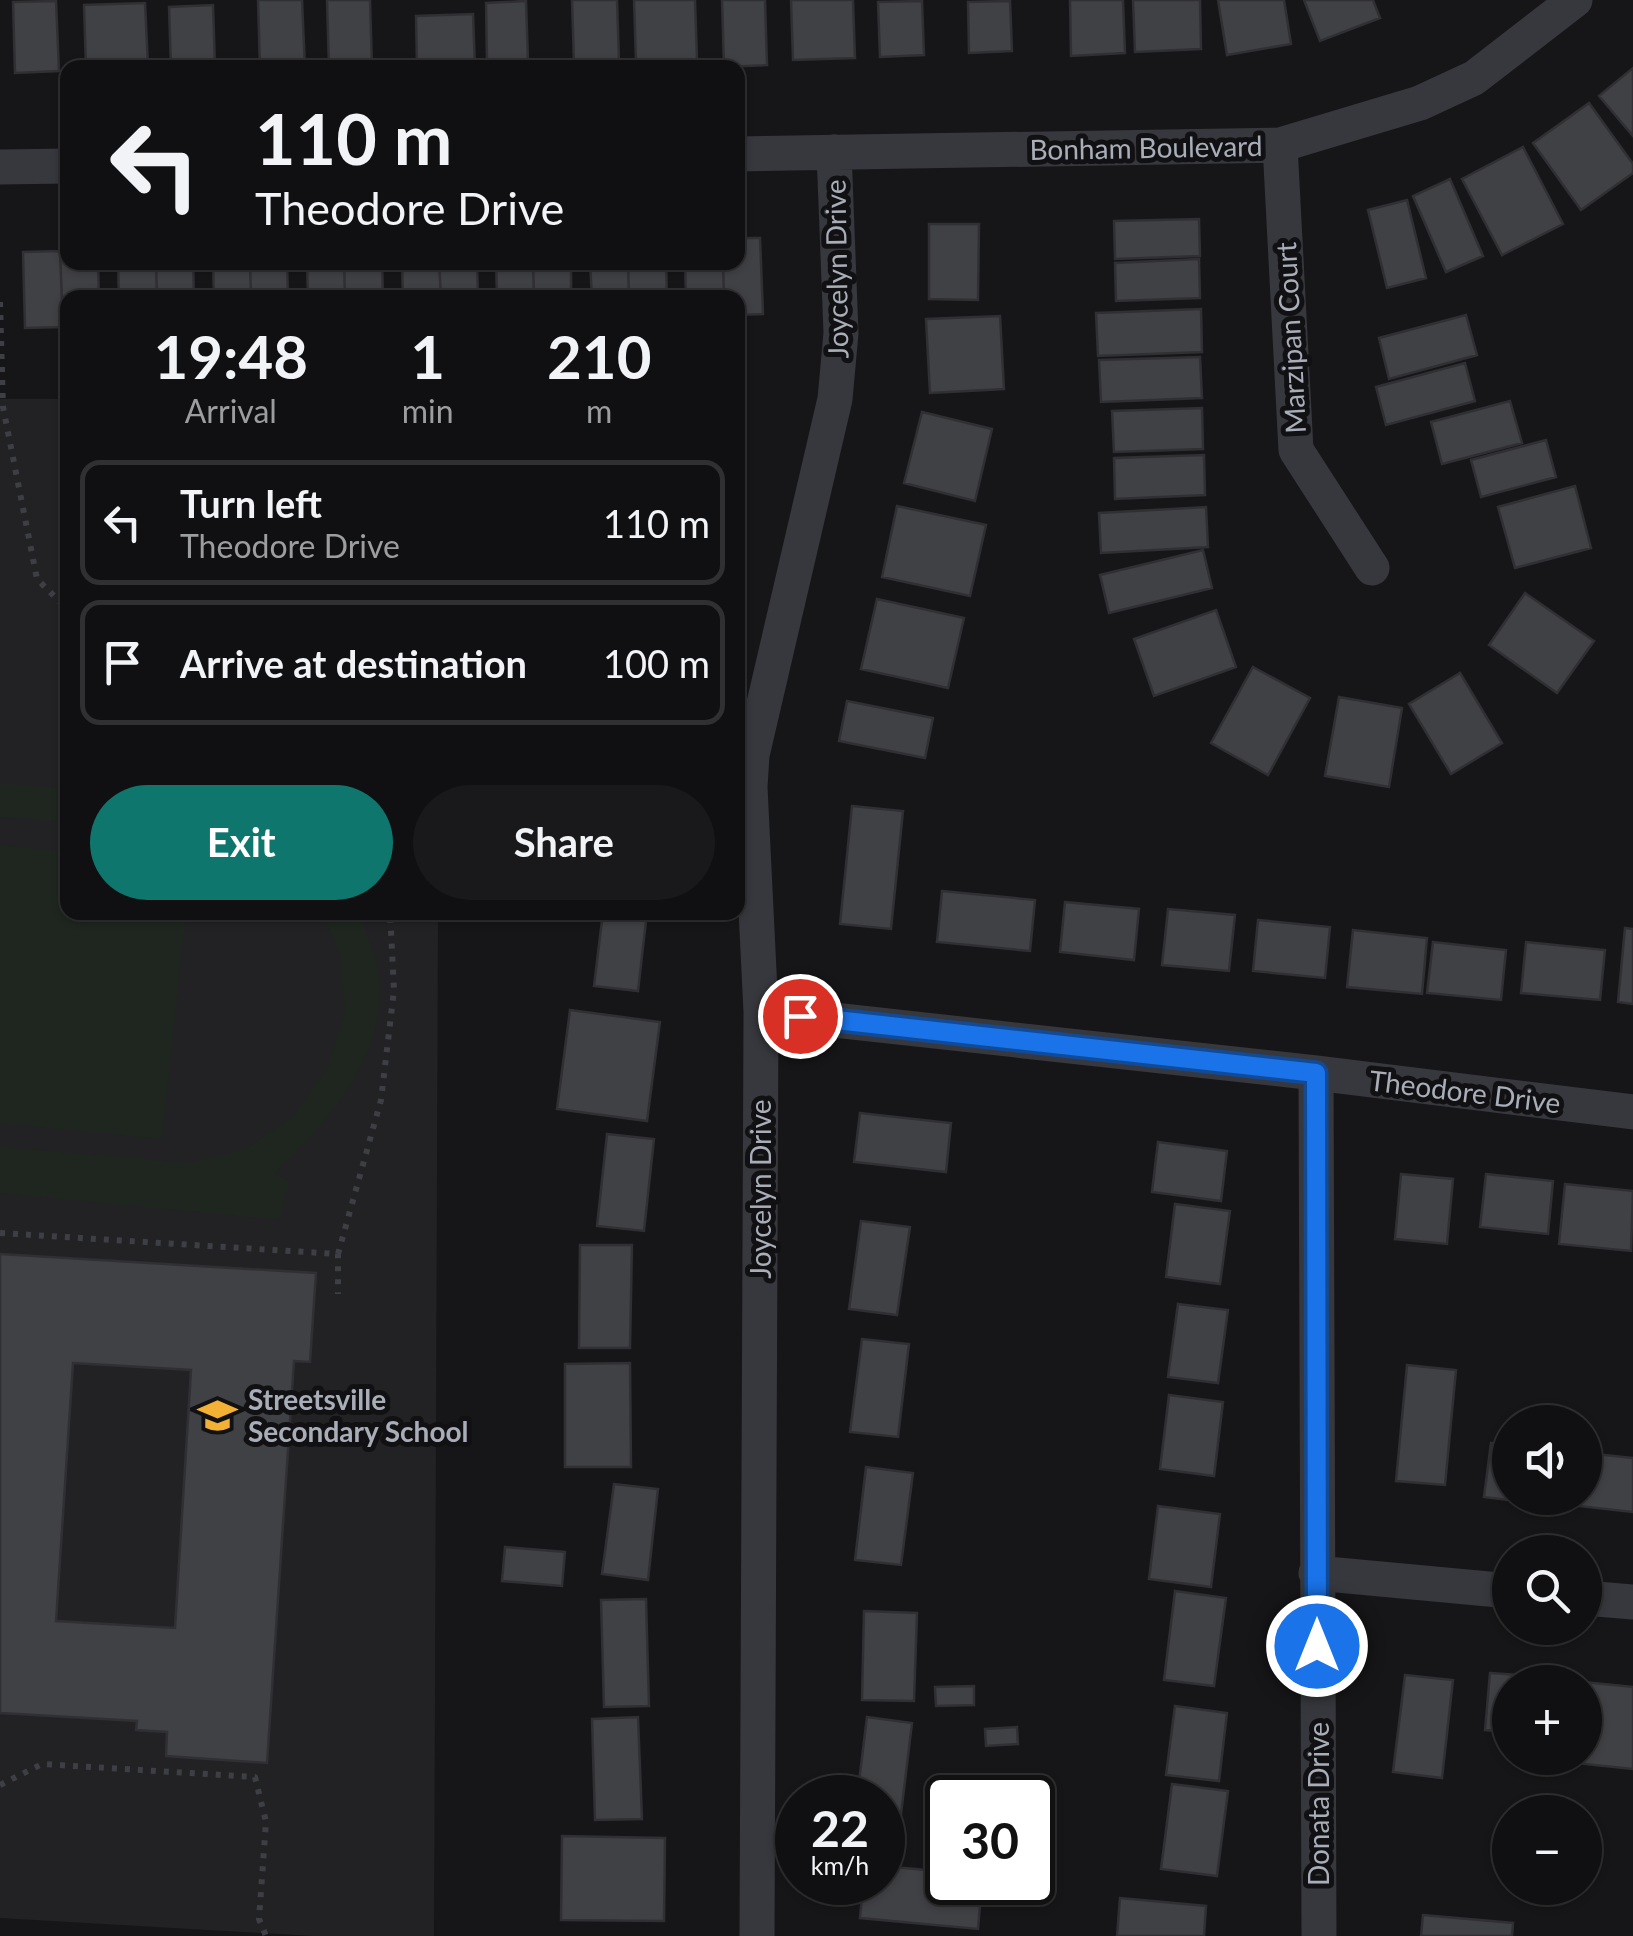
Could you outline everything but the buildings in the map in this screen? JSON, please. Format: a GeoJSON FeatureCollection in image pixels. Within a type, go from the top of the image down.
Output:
{"type":"FeatureCollection","features":[{"type":"Feature","properties":{"kind":"street","name":"Bonham Boulevard"},"geometry":{"type":"LineString","coordinates":[[745,154],[1280,145],[1420,103],[1474,78],[1575,0]]}},
{"type":"Feature","properties":{"kind":"street","name":"Marzipan Court"},"geometry":{"type":"LineString","coordinates":[[1280,145],[1296,450],[1372,568]]}},
{"type":"Feature","properties":{"kind":"street","name":"Joycelyn Drive"},"geometry":{"type":"LineString","coordinates":[[756,1936],[760,1012],[750,787],[752,755],[835,399],[841,333],[834,152]]}},
{"type":"Feature","properties":{"kind":"street"},"geometry":{"type":"LineString","coordinates":[[0,167],[60,166]]}},
{"type":"Feature","properties":{"kind":"street","name":"Theodore Drive"},"geometry":{"type":"LineString","coordinates":[[760,1012],[1633,1112]]}},
{"type":"Feature","properties":{"kind":"street","name":"Donata Drive"},"geometry":{"type":"LineString","coordinates":[[1316,1073],[1319,1936]]}},
{"type":"Feature","properties":{"kind":"street"},"geometry":{"type":"LineString","coordinates":[[1316,1573],[1492,1589]]}},
{"type":"Feature","properties":{"kind":"street"},"geometry":{"type":"LineString","coordinates":[[1602,1599],[1633,1602]]}},
{"type":"Feature","properties":{"kind":"path"},"geometry":{"type":"LineString","coordinates":[[0,302],[2,408],[37,578],[60,602]]}},
{"type":"Feature","properties":{"kind":"path"},"geometry":{"type":"LineString","coordinates":[[338,1294],[338,1254],[381,1100],[394,990],[390,920]]}},
{"type":"Feature","properties":{"kind":"path"},"geometry":{"type":"LineString","coordinates":[[0,1233],[338,1254]]}},
{"type":"Feature","properties":{"kind":"path"},"geometry":{"type":"LineString","coordinates":[[0,1785],[42,1764],[255,1777],[266,1822],[259,1919],[266,1936]]}},
{"type":"Feature","properties":{"kind":"shaded area","name":"Streetsville Secondary School"},"geometry":{"type":"Polygon","coordinates":[[[0,399],[60,399],[60,920],[438,920],[434,1936],[313,1936],[0,1918],[0,399]]]}},
{"type":"Feature","properties":{"kind":"shaded area"},"geometry":{"type":"Polygon","coordinates":[[[0,784],[60,788],[60,821],[0,817],[0,784]]]}},
{"type":"Feature","properties":{"kind":"shaded area"},"geometry":{"type":"Polygon","coordinates":[[[0,845],[60,851],[60,920],[185,920],[162,1139],[0,1123],[0,845]]]}},
{"type":"Feature","properties":{"kind":"shaded area"},"geometry":{"type":"Polygon","coordinates":[[[325,920],[361,920],[377,966],[379,997],[375,1026],[366,1055],[335,1108],[273,1174],[290,1181],[279,1220],[0,1193],[0,1147],[189,1163],[246,1149],[294,1116],[328,1068],[345,1012],[340,953],[325,920]]]}},
{"type":"Feature","properties":{"kind":"place","name":"Streetsville Secondary School"},"geometry":{"type":"Point","coordinates":[218,1415]}},
{"type":"Feature","properties":{"kind":"route"},"geometry":{"type":"LineString","coordinates":[[800,1016],[1316,1073],[1317,1646]]}}]}
